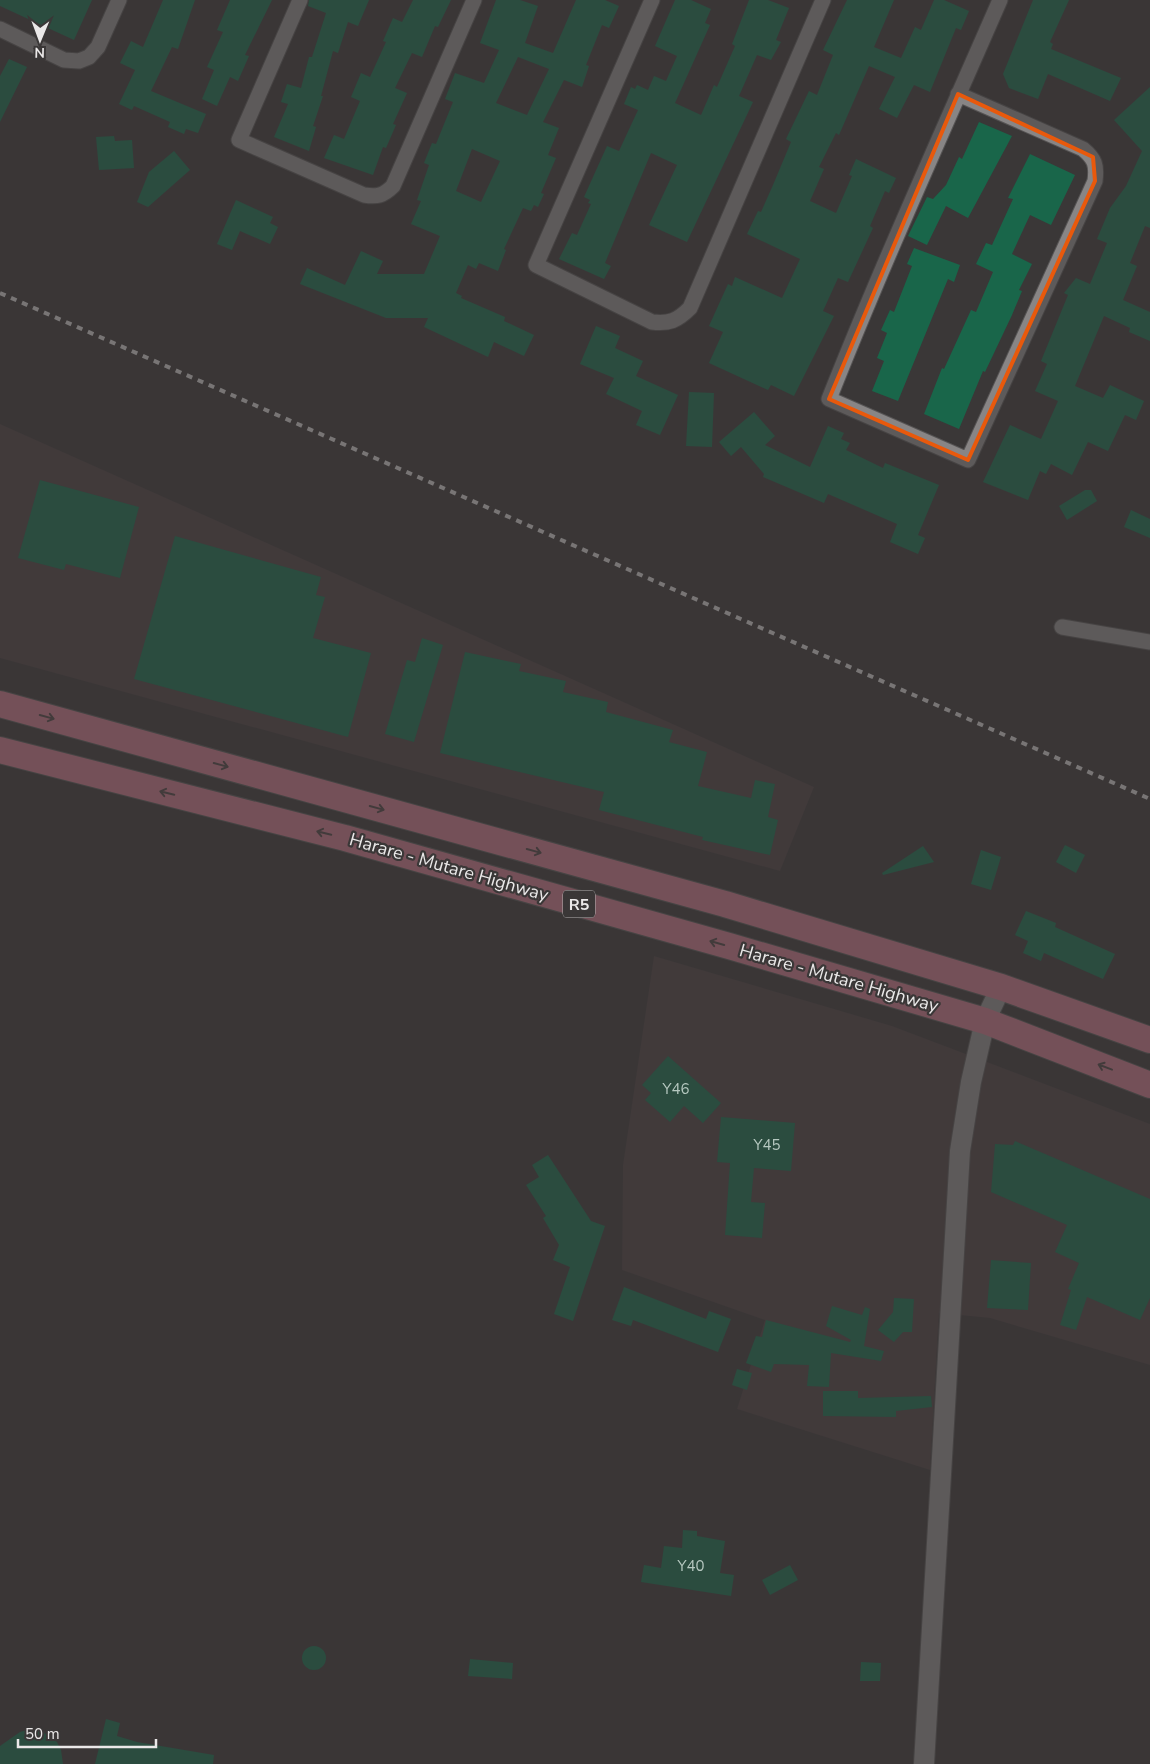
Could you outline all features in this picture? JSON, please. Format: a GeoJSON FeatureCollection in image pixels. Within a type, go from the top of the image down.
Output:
{"type":"FeatureCollection","features":[{"type":"Feature","properties":{"kind":"highway","name":"Harare - Mutare Highway"},"geometry":{"type":"LineString","coordinates":[[0,704],[725,904],[1001,987],[1150,1040]]}},
{"type":"Feature","properties":{"kind":"highway","name":"Harare - Mutare Highway"},"geometry":{"type":"LineString","coordinates":[[0,750],[354,841],[730,946],[985,1021],[1150,1085]]}},
{"type":"Feature","properties":{"kind":"street"},"geometry":{"type":"LineString","coordinates":[[0,29],[64,60],[79,61],[89,57],[98,47],[120,0]]}},
{"type":"Feature","properties":{"kind":"street"},"geometry":{"type":"LineString","coordinates":[[300,0],[239,140],[364,195],[376,196],[385,194],[393,186],[474,0]]}},
{"type":"Feature","properties":{"kind":"street"},"geometry":{"type":"LineString","coordinates":[[652,0],[536,265],[652,322],[667,324],[679,320],[690,308],[823,0]]}},
{"type":"Feature","properties":{"kind":"street"},"geometry":{"type":"LineString","coordinates":[[958,94],[1083,149],[1093,158],[1097,169],[1095,181],[968,460],[829,399],[958,94],[1000,0]]}},
{"type":"Feature","properties":{"kind":"street"},"geometry":{"type":"LineString","coordinates":[[1062,627],[1150,642]]}},
{"type":"Feature","properties":{"kind":"street"},"geometry":{"type":"LineString","coordinates":[[924,1764],[960,1151],[971,1082],[985,1021],[1001,987]]}},
{"type":"Feature","properties":{"kind":"highlighted area"},"geometry":{"type":"Polygon","coordinates":[[[958,94],[1093,157],[1095,181],[968,460],[829,399],[958,94]]]}},
{"type":"Feature","properties":{"kind":"shaded area"},"geometry":{"type":"Polygon","coordinates":[[[0,424],[814,787],[780,871],[0,658],[0,424]]]}},
{"type":"Feature","properties":{"kind":"shaded area"},"geometry":{"type":"Polygon","coordinates":[[[654,956],[892,1026],[1150,1124],[1150,1365],[990,1318],[939,1313],[930,1470],[737,1409],[765,1320],[622,1270],[623,1165],[654,956]]]}},
{"type":"Feature","properties":{"kind":"building"},"geometry":{"type":"Polygon","coordinates":[[[0,0],[92,0],[74,40],[0,6],[0,0]]]}},
{"type":"Feature","properties":{"kind":"building"},"geometry":{"type":"Polygon","coordinates":[[[163,0],[195,0],[178,49],[172,47],[151,91],[206,114],[198,133],[186,129],[184,134],[168,127],[170,122],[134,106],[132,110],[119,104],[135,70],[120,63],[131,41],[143,47],[163,0]]]}},
{"type":"Feature","properties":{"kind":"building"},"geometry":{"type":"Polygon","coordinates":[[[230,0],[272,0],[245,55],[249,56],[238,81],[230,77],[217,106],[202,99],[214,70],[207,67],[223,32],[217,30],[230,0]]]}},
{"type":"Feature","properties":{"kind":"building"},"geometry":{"type":"Polygon","coordinates":[[[309,0],[369,0],[358,26],[348,22],[338,53],[333,51],[321,96],[323,96],[313,126],[316,127],[309,151],[274,137],[288,104],[281,102],[287,84],[301,88],[309,57],[312,57],[326,13],[308,6],[309,0]]]}},
{"type":"Feature","properties":{"kind":"building"},"geometry":{"type":"Polygon","coordinates":[[[413,0],[451,0],[438,27],[435,26],[422,57],[412,53],[395,88],[407,93],[393,124],[396,125],[386,148],[383,147],[373,175],[324,158],[334,135],[344,139],[360,101],[351,97],[361,73],[370,77],[386,42],[383,41],[393,18],[402,22],[413,0]]]}},
{"type":"Feature","properties":{"kind":"building"},"geometry":{"type":"Polygon","coordinates":[[[496,0],[520,0],[538,6],[525,43],[553,53],[576,0],[605,0],[619,6],[609,28],[602,25],[586,65],[589,66],[582,87],[564,80],[543,122],[559,128],[548,155],[556,158],[541,193],[544,194],[538,207],[534,205],[531,211],[523,208],[504,249],[506,250],[498,271],[479,263],[476,269],[468,265],[456,293],[462,296],[461,298],[505,317],[504,321],[534,335],[524,356],[494,342],[488,357],[424,327],[428,318],[386,318],[300,284],[307,268],[345,285],[361,251],[383,261],[377,274],[424,274],[440,236],[411,224],[421,201],[417,200],[429,165],[424,163],[432,143],[436,144],[453,102],[445,99],[455,73],[484,83],[499,50],[480,43],[496,0]],[[518,57],[496,103],[527,115],[549,69],[518,57]],[[472,149],[456,191],[481,202],[500,161],[472,149]]]}},
{"type":"Feature","properties":{"kind":"building"},"geometry":{"type":"Polygon","coordinates":[[[675,0],[691,0],[711,9],[705,23],[710,25],[675,103],[701,115],[714,85],[717,87],[735,46],[732,44],[749,0],[768,0],[789,8],[776,40],[781,42],[771,60],[757,55],[739,96],[753,102],[687,242],[649,225],[677,165],[651,153],[605,263],[611,266],[604,279],[559,259],[572,233],[577,235],[591,204],[588,203],[590,200],[584,197],[607,146],[619,151],[638,110],[624,104],[631,87],[635,89],[637,85],[648,90],[654,76],[666,81],[677,56],[655,46],[675,0]]]}},
{"type":"Feature","properties":{"kind":"building"},"geometry":{"type":"Polygon","coordinates":[[[847,0],[894,0],[874,47],[901,58],[915,27],[921,30],[934,0],[944,0],[969,11],[961,30],[956,28],[930,92],[914,85],[897,118],[879,109],[895,77],[869,66],[839,135],[836,133],[819,167],[824,169],[810,201],[836,213],[852,176],[849,175],[856,159],[896,178],[889,193],[885,191],[870,226],[873,228],[848,282],[838,278],[823,311],[834,316],[794,396],[771,385],[768,390],[709,363],[723,332],[709,326],[728,284],[732,286],[735,277],[782,298],[800,259],[747,234],[758,211],[761,212],[773,185],[791,142],[786,139],[809,91],[817,95],[833,55],[823,50],[847,0]]]}},
{"type":"Feature","properties":{"kind":"building"},"geometry":{"type":"Polygon","coordinates":[[[1033,0],[1069,0],[1050,42],[1053,44],[1051,49],[1121,78],[1110,101],[1048,74],[1038,99],[1009,88],[1003,74],[1033,0]]]}},
{"type":"Feature","properties":{"kind":"building"},"geometry":{"type":"Polygon","coordinates":[[[9,59],[27,67],[0,122],[0,76],[9,59]]]}},
{"type":"Feature","properties":{"kind":"building"},"geometry":{"type":"Polygon","coordinates":[[[1150,87],[1150,228],[1145,226],[1130,263],[1137,266],[1123,300],[1150,312],[1150,341],[1129,332],[1130,328],[1104,316],[1075,386],[1103,398],[1110,385],[1144,401],[1136,420],[1125,415],[1108,451],[1088,442],[1072,475],[1051,464],[1046,474],[1040,471],[1028,500],[983,482],[1010,425],[1041,439],[1058,401],[1035,391],[1047,364],[1041,361],[1068,295],[1064,293],[1076,278],[1090,284],[1107,243],[1097,239],[1110,208],[1126,186],[1142,151],[1114,120],[1150,87]]]}},
{"type":"Feature","properties":{"kind":"building"},"geometry":{"type":"Polygon","coordinates":[[[979,122],[1012,136],[968,218],[946,206],[927,245],[908,236],[927,197],[933,199],[946,185],[959,157],[962,159],[979,122]]]}},
{"type":"Feature","properties":{"kind":"building"},"geometry":{"type":"Polygon","coordinates":[[[114,136],[115,141],[132,140],[134,168],[99,170],[96,137],[114,136]]]}},
{"type":"Feature","properties":{"kind":"building"},"geometry":{"type":"Polygon","coordinates":[[[174,151],[190,170],[148,207],[137,202],[149,172],[174,151]]]}},
{"type":"Feature","properties":{"kind":"building"},"geometry":{"type":"Polygon","coordinates":[[[1030,154],[1075,175],[1051,225],[1030,215],[1012,254],[1032,264],[1019,290],[1022,291],[1012,315],[985,372],[983,371],[959,429],[924,414],[942,368],[944,369],[971,310],[976,312],[993,272],[976,264],[986,243],[992,245],[1013,199],[1008,198],[1030,154]]]}},
{"type":"Feature","properties":{"kind":"building"},"geometry":{"type":"Polygon","coordinates":[[[236,200],[273,217],[270,223],[278,227],[270,244],[240,231],[232,250],[217,244],[236,200]]]}},
{"type":"Feature","properties":{"kind":"building"},"geometry":{"type":"Polygon","coordinates":[[[914,248],[960,265],[954,282],[948,279],[898,401],[872,391],[884,361],[877,358],[887,333],[881,330],[890,310],[894,312],[912,266],[907,264],[914,248]]]}},
{"type":"Feature","properties":{"kind":"building"},"geometry":{"type":"Polygon","coordinates":[[[596,326],[620,336],[615,348],[643,361],[636,376],[678,395],[660,435],[636,425],[642,411],[606,394],[614,378],[580,364],[596,326]]]}},
{"type":"Feature","properties":{"kind":"building"},"geometry":{"type":"Polygon","coordinates":[[[689,392],[714,393],[712,447],[686,446],[689,392]]]}},
{"type":"Feature","properties":{"kind":"building"},"geometry":{"type":"Polygon","coordinates":[[[754,412],[775,436],[765,445],[810,467],[828,426],[844,433],[841,439],[850,443],[846,450],[883,468],[885,463],[939,485],[918,535],[925,538],[918,554],[890,542],[897,524],[828,494],[824,503],[763,477],[764,474],[741,447],[731,456],[719,442],[754,412]]]}},
{"type":"Feature","properties":{"kind":"building"},"geometry":{"type":"Polygon","coordinates":[[[40,480],[139,507],[120,578],[66,564],[64,570],[18,558],[40,480]]]}},
{"type":"Feature","properties":{"kind":"building"},"geometry":{"type":"Polygon","coordinates":[[[1085,490],[1091,490],[1097,501],[1067,520],[1059,506],[1085,490]]]}},
{"type":"Feature","properties":{"kind":"building"},"geometry":{"type":"Polygon","coordinates":[[[1131,510],[1150,519],[1150,538],[1124,527],[1131,510]]]}},
{"type":"Feature","properties":{"kind":"building"},"geometry":{"type":"Polygon","coordinates":[[[175,536],[321,577],[316,595],[325,597],[313,638],[371,653],[348,737],[134,679],[175,536]]]}},
{"type":"Feature","properties":{"kind":"building"},"geometry":{"type":"Polygon","coordinates":[[[422,638],[443,645],[414,742],[385,734],[407,660],[415,662],[422,638]]]}},
{"type":"Feature","properties":{"kind":"building"},"geometry":{"type":"Polygon","coordinates":[[[465,652],[521,664],[519,671],[566,681],[563,692],[608,702],[606,712],[673,730],[669,742],[707,752],[698,786],[751,798],[755,780],[775,784],[768,817],[778,820],[770,855],[702,840],[703,837],[599,810],[604,792],[440,753],[465,652]]]}},
{"type":"Feature","properties":{"kind":"building"},"geometry":{"type":"Polygon","coordinates":[[[1065,845],[1085,855],[1076,873],[1056,862],[1065,845]]]}},
{"type":"Feature","properties":{"kind":"building"},"geometry":{"type":"Polygon","coordinates":[[[923,846],[934,862],[883,875],[882,873],[923,846]]]}},
{"type":"Feature","properties":{"kind":"building"},"geometry":{"type":"Polygon","coordinates":[[[981,850],[1001,857],[991,890],[971,884],[981,850]]]}},
{"type":"Feature","properties":{"kind":"building"},"geometry":{"type":"Polygon","coordinates":[[[1026,911],[1056,923],[1055,927],[1115,954],[1103,979],[1044,953],[1041,961],[1023,953],[1028,941],[1015,935],[1026,911]]]}},
{"type":"Feature","properties":{"kind":"building"},"geometry":{"type":"Polygon","coordinates":[[[668,1056],[721,1103],[703,1123],[684,1106],[670,1122],[645,1100],[651,1093],[642,1085],[668,1056]]]}},
{"type":"Feature","properties":{"kind":"building"},"geometry":{"type":"Polygon","coordinates":[[[721,1117],[795,1123],[791,1171],[754,1168],[751,1202],[765,1203],[762,1238],[725,1235],[730,1163],[717,1162],[721,1117]]]}},
{"type":"Feature","properties":{"kind":"building"},"geometry":{"type":"Polygon","coordinates":[[[1015,1141],[1150,1199],[1150,1298],[1140,1320],[1087,1297],[1076,1330],[1060,1325],[1071,1290],[1068,1289],[1079,1263],[1055,1252],[1067,1225],[991,1192],[995,1144],[1013,1145],[1015,1141]]]}},
{"type":"Feature","properties":{"kind":"building"},"geometry":{"type":"Polygon","coordinates":[[[548,1155],[591,1221],[605,1226],[573,1321],[554,1314],[570,1267],[553,1260],[559,1245],[543,1218],[546,1216],[526,1185],[539,1177],[532,1165],[548,1155]]]}},
{"type":"Feature","properties":{"kind":"building"},"geometry":{"type":"Polygon","coordinates":[[[991,1260],[1031,1263],[1028,1310],[987,1308],[991,1260]]]}},
{"type":"Feature","properties":{"kind":"building"},"geometry":{"type":"Polygon","coordinates":[[[624,1287],[706,1319],[709,1311],[731,1319],[718,1352],[633,1320],[631,1326],[612,1320],[624,1287]]]}},
{"type":"Feature","properties":{"kind":"building"},"geometry":{"type":"Polygon","coordinates":[[[894,1298],[914,1299],[912,1332],[903,1332],[894,1342],[878,1330],[893,1312],[894,1298]]]}},
{"type":"Feature","properties":{"kind":"building"},"geometry":{"type":"Polygon","coordinates":[[[832,1306],[862,1315],[865,1307],[870,1309],[864,1346],[884,1351],[881,1361],[831,1353],[829,1387],[807,1386],[809,1365],[774,1364],[771,1372],[746,1363],[756,1336],[762,1337],[766,1320],[850,1342],[851,1340],[826,1326],[832,1306]]]}},
{"type":"Feature","properties":{"kind":"building"},"geometry":{"type":"Polygon","coordinates":[[[737,1369],[752,1373],[747,1390],[732,1385],[737,1369]]]}},
{"type":"Feature","properties":{"kind":"building"},"geometry":{"type":"Polygon","coordinates":[[[823,1391],[858,1391],[858,1398],[931,1396],[932,1407],[896,1411],[896,1417],[823,1416],[823,1391]]]}},
{"type":"Feature","properties":{"kind":"building"},"geometry":{"type":"Polygon","coordinates":[[[683,1530],[697,1531],[697,1536],[725,1541],[720,1573],[734,1575],[731,1596],[641,1582],[644,1565],[661,1568],[664,1546],[682,1548],[683,1530]]]}},
{"type":"Feature","properties":{"kind":"building"},"geometry":{"type":"Polygon","coordinates":[[[790,1565],[798,1580],[770,1595],[762,1580],[790,1565]]]}},
{"type":"Feature","properties":{"kind":"building"},"geometry":{"type":"Polygon","coordinates":[[[314,1646],[323,1649],[326,1658],[323,1667],[314,1670],[305,1667],[302,1658],[305,1649],[314,1646]]]}},
{"type":"Feature","properties":{"kind":"building"},"geometry":{"type":"Polygon","coordinates":[[[470,1659],[513,1663],[512,1679],[468,1676],[470,1659]]]}},
{"type":"Feature","properties":{"kind":"building"},"geometry":{"type":"Polygon","coordinates":[[[861,1662],[881,1663],[880,1681],[860,1681],[861,1662]]]}},
{"type":"Feature","properties":{"kind":"building"},"geometry":{"type":"Polygon","coordinates":[[[106,1719],[120,1723],[117,1736],[137,1742],[214,1755],[213,1764],[95,1764],[106,1719]]]}},
{"type":"Feature","properties":{"kind":"building"},"geometry":{"type":"Polygon","coordinates":[[[30,1729],[40,1730],[57,1742],[61,1750],[63,1764],[0,1764],[0,1746],[20,1732],[30,1729]]]}},
{"type":"Feature","properties":{"kind":"railway"},"geometry":{"type":"LineString","coordinates":[[0,293],[1150,799]]}}]}
